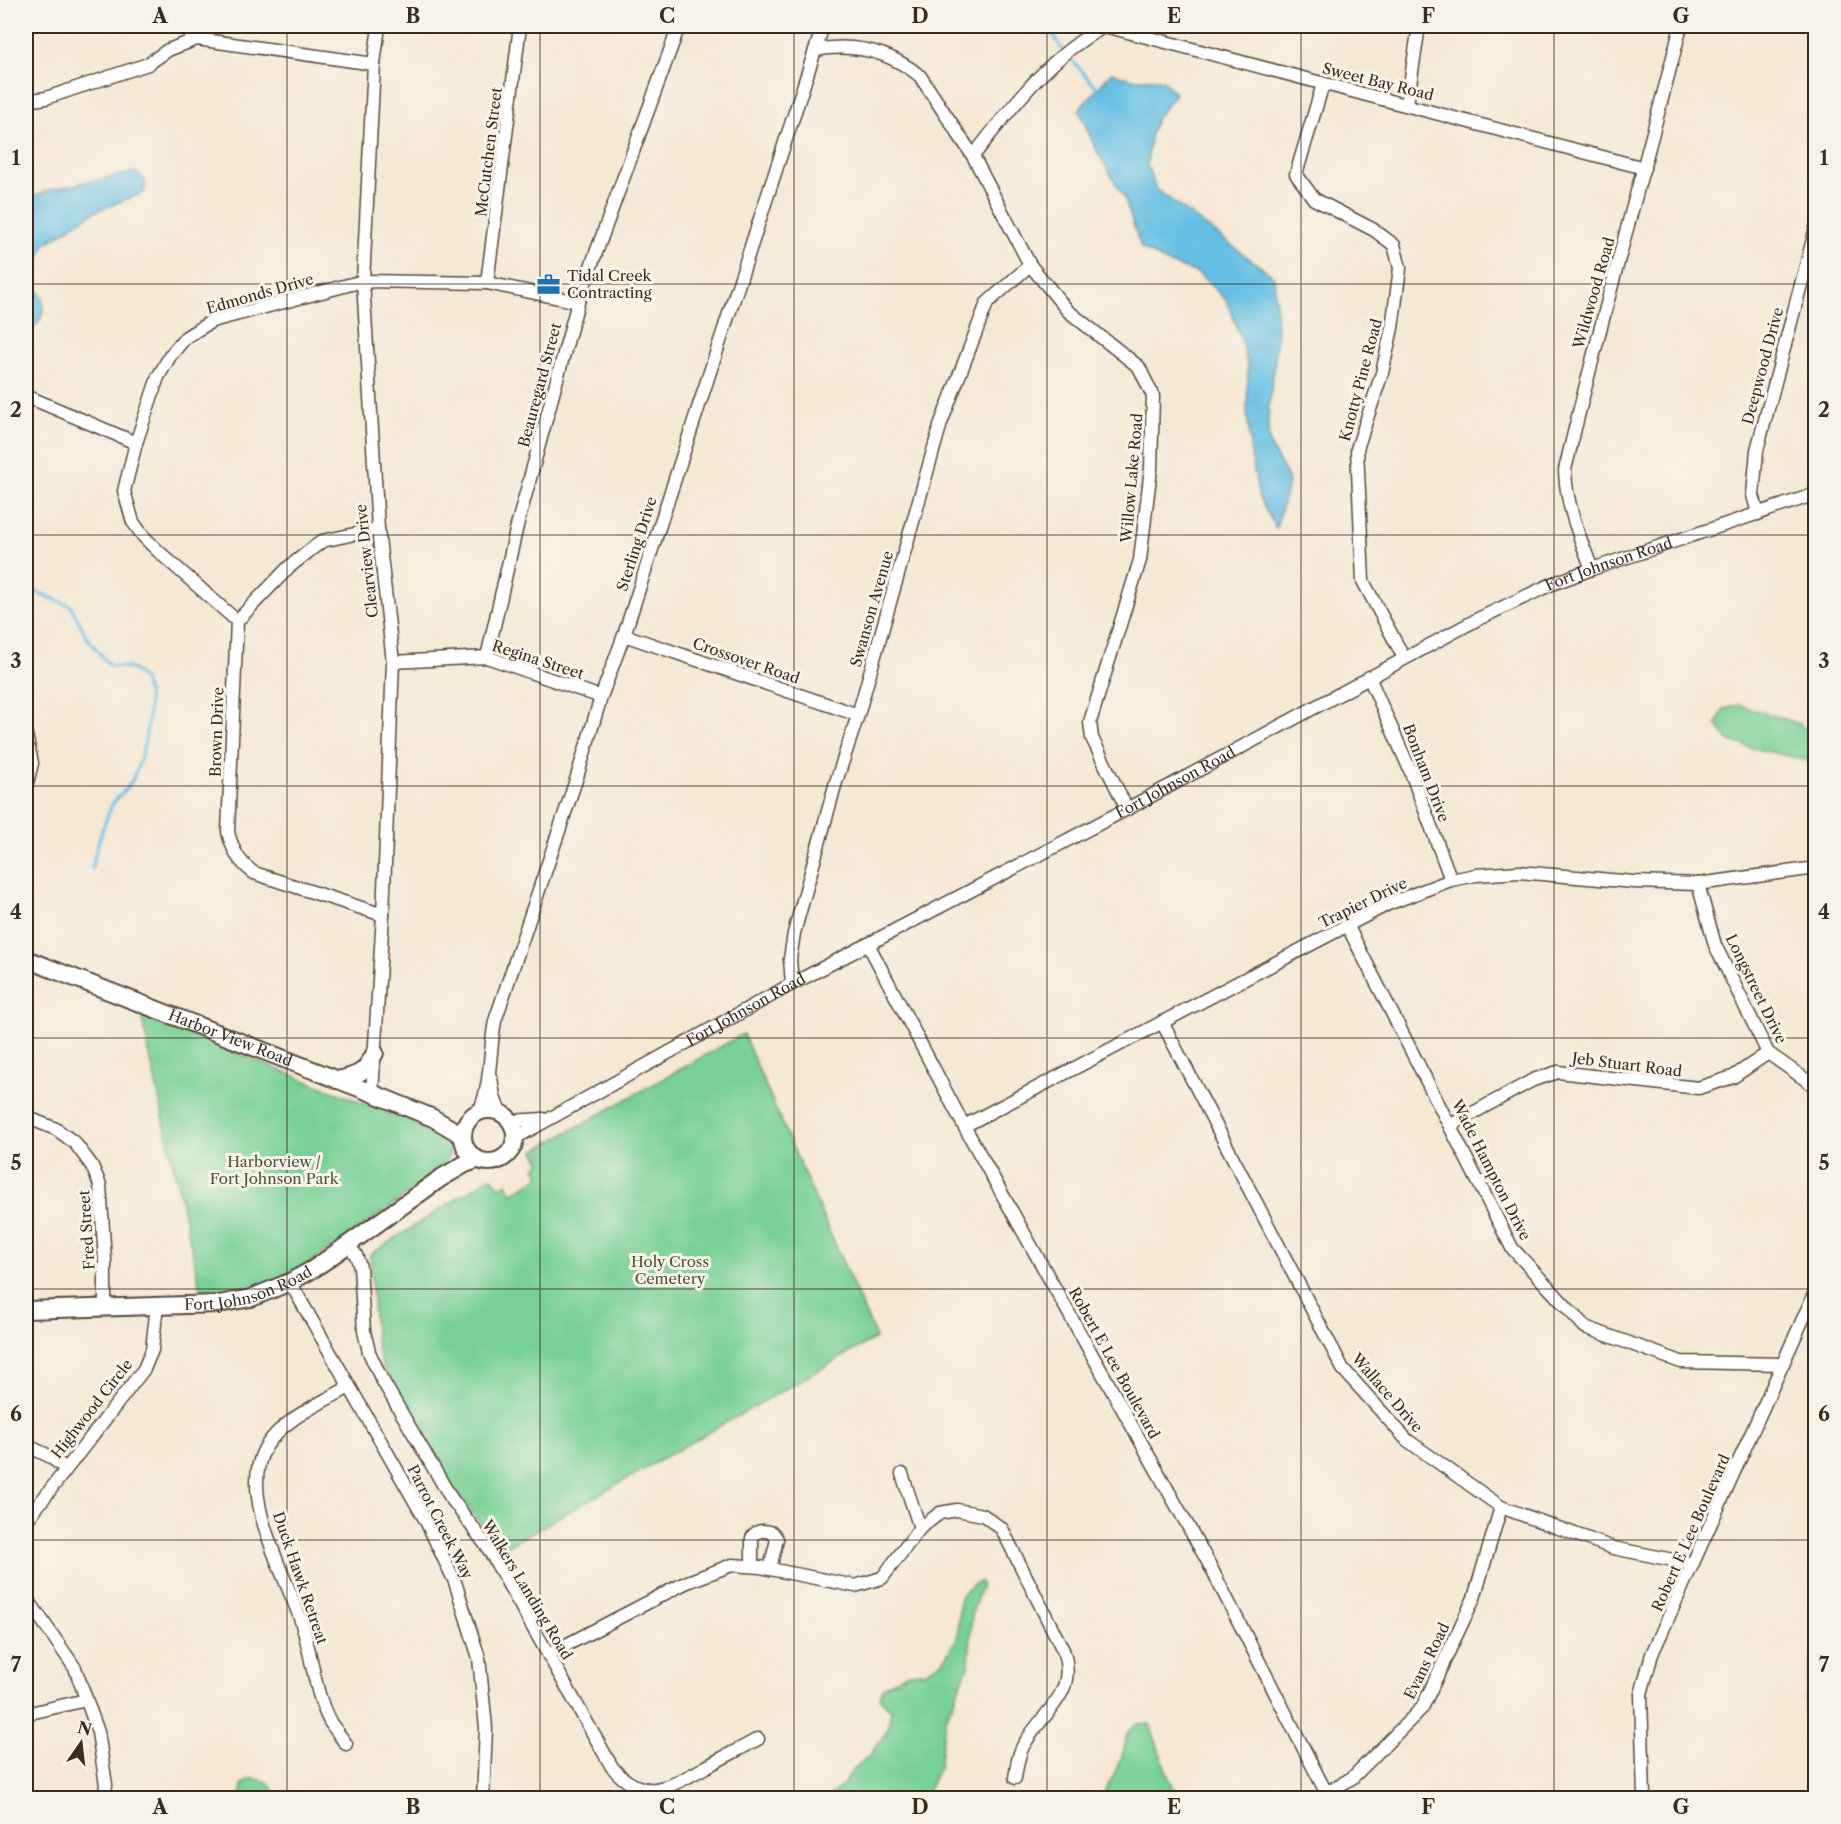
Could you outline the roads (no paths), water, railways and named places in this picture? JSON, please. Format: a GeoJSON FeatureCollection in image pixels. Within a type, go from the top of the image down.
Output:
{"type":"FeatureCollection","features":[{"type":"Feature","properties":{"kind":"main road","name":"Harbor View Road"},"geometry":{"type":"LineString","coordinates":[[26,959],[433,1118],[455,1131],[463,1141]]}},
{"type":"Feature","properties":{"kind":"main road"},"geometry":{"type":"LineString","coordinates":[[337,1080],[366,1070],[375,1053]]}},
{"type":"Feature","properties":{"kind":"main road"},"geometry":{"type":"LineString","coordinates":[[493,1110],[505,1117],[515,1138],[512,1150],[503,1158],[491,1162],[477,1160],[471,1156],[463,1141],[466,1123],[475,1114],[493,1110]]}},
{"type":"Feature","properties":{"kind":"main road","name":"Harbor View Road"},"geometry":{"type":"LineString","coordinates":[[433,1118],[455,1121],[475,1114]]}},
{"type":"Feature","properties":{"kind":"main road","name":"Fort Johnson Road"},"geometry":{"type":"LineString","coordinates":[[441,1178],[461,1152],[463,1141]]}},
{"type":"Feature","properties":{"kind":"main road","name":"Fort Johnson Road"},"geometry":{"type":"LineString","coordinates":[[26,1310],[235,1302],[290,1282],[315,1268],[441,1178],[477,1160]]}},
{"type":"Feature","properties":{"kind":"street"},"geometry":{"type":"LineString","coordinates":[[194,26],[197,39]]}},
{"type":"Feature","properties":{"kind":"street","name":"Clearview Drive"},"geometry":{"type":"LineString","coordinates":[[372,1093],[383,915],[393,662],[378,529],[363,281],[374,64],[379,26]]}},
{"type":"Feature","properties":{"kind":"street","name":"McCutchen Street"},"geometry":{"type":"LineString","coordinates":[[487,283],[520,26]]}},
{"type":"Feature","properties":{"kind":"street","name":"Beauregard Street"},"geometry":{"type":"LineString","coordinates":[[487,657],[517,526],[578,302],[679,26]]}},
{"type":"Feature","properties":{"kind":"street","name":"Sterling Drive"},"geometry":{"type":"LineString","coordinates":[[505,1117],[494,1097],[490,1074],[490,1042],[495,1021],[563,815],[578,777],[601,697],[624,635],[823,26]]}},
{"type":"Feature","properties":{"kind":"street"},"geometry":{"type":"LineString","coordinates":[[973,156],[1033,82],[1088,35],[1105,26]]}},
{"type":"Feature","properties":{"kind":"street","name":"Sweet Bay Road"},"geometry":{"type":"LineString","coordinates":[[1105,26],[1644,168]]}},
{"type":"Feature","properties":{"kind":"street"},"geometry":{"type":"LineString","coordinates":[[1407,104],[1419,26]]}},
{"type":"Feature","properties":{"kind":"street","name":"Wildwood Road"},"geometry":{"type":"LineString","coordinates":[[1592,569],[1571,516],[1565,486],[1565,470],[1587,374],[1681,26]]}},
{"type":"Feature","properties":{"kind":"street"},"geometry":{"type":"LineString","coordinates":[[26,101],[46,98],[148,64],[168,50],[197,39],[374,64]]}},
{"type":"Feature","properties":{"kind":"street","name":"Willow Lake Road"},"geometry":{"type":"LineString","coordinates":[[815,50],[830,47],[860,48],[879,52],[920,76],[973,156],[1030,265],[1068,312],[1139,367],[1154,396],[1151,468],[1140,560],[1090,722],[1092,738],[1127,809]]}},
{"type":"Feature","properties":{"kind":"street","name":"Knotty Pine Road"},"geometry":{"type":"LineString","coordinates":[[1323,84],[1296,174],[1314,199],[1374,230],[1394,245],[1400,268],[1392,328],[1382,373],[1357,449],[1363,581],[1404,658]]}},
{"type":"Feature","properties":{"kind":"street","name":"Deepwood Drive"},"geometry":{"type":"LineString","coordinates":[[1758,514],[1753,495],[1757,450],[1815,228]]}},
{"type":"Feature","properties":{"kind":"street","name":"Swanson Avenue"},"geometry":{"type":"LineString","coordinates":[[792,984],[791,944],[941,423],[987,303],[1030,265]]}},
{"type":"Feature","properties":{"kind":"street","name":"Edmonds Drive"},"geometry":{"type":"LineString","coordinates":[[237,621],[158,551],[133,522],[124,491],[136,442],[158,377],[170,356],[186,338],[212,321],[363,281],[487,283],[578,302]]}},
{"type":"Feature","properties":{"kind":"street"},"geometry":{"type":"LineString","coordinates":[[26,396],[136,442]]}},
{"type":"Feature","properties":{"kind":"street","name":"Fort Johnson Road"},"geometry":{"type":"LineString","coordinates":[[515,1138],[792,984],[1127,809],[1487,614],[1552,584],[1592,569],[1815,494]]}},
{"type":"Feature","properties":{"kind":"street"},"geometry":{"type":"LineString","coordinates":[[237,621],[289,567],[322,541],[378,529]]}},
{"type":"Feature","properties":{"kind":"street","name":"Brown Drive"},"geometry":{"type":"LineString","coordinates":[[237,621],[228,832],[232,849],[240,862],[254,873],[383,915]]}},
{"type":"Feature","properties":{"kind":"street","name":"Crossover Road"},"geometry":{"type":"LineString","coordinates":[[624,635],[858,715]]}},
{"type":"Feature","properties":{"kind":"street","name":"Regina Street"},"geometry":{"type":"LineString","coordinates":[[393,662],[487,657],[601,697]]}},
{"type":"Feature","properties":{"kind":"street","name":"Bonham Drive"},"geometry":{"type":"LineString","coordinates":[[1369,677],[1410,770],[1451,880]]}},
{"type":"Feature","properties":{"kind":"street"},"geometry":{"type":"LineString","coordinates":[[26,735],[32,763],[26,786]]}},
{"type":"Feature","properties":{"kind":"street","name":"Trapier Drive"},"geometry":{"type":"LineString","coordinates":[[964,1126],[1388,904],[1451,880],[1476,875],[1519,872],[1634,882],[1698,884],[1815,868]]}},
{"type":"Feature","properties":{"kind":"street","name":"Longstreet Drive"},"geometry":{"type":"LineString","coordinates":[[1698,884],[1715,945],[1768,1053],[1815,1087]]}},
{"type":"Feature","properties":{"kind":"street","name":"Wade Hampton Drive"},"geometry":{"type":"LineString","coordinates":[[1347,925],[1512,1248],[1585,1328],[1681,1362],[1783,1364]]}},
{"type":"Feature","properties":{"kind":"street","name":"Robert E Lee Boulevard"},"geometry":{"type":"LineString","coordinates":[[868,944],[964,1126],[1208,1560],[1328,1796]]}},
{"type":"Feature","properties":{"kind":"street","name":"Wallace Drive"},"geometry":{"type":"LineString","coordinates":[[1162,1022],[1343,1369],[1407,1440],[1501,1507],[1612,1548],[1693,1564]]}},
{"type":"Feature","properties":{"kind":"street","name":"Jeb Stuart Road"},"geometry":{"type":"LineString","coordinates":[[1451,1125],[1533,1080],[1558,1072],[1698,1088],[1732,1077],[1768,1053]]}},
{"type":"Feature","properties":{"kind":"street","name":"Sterling Drive"},"geometry":{"type":"LineString","coordinates":[[475,1114],[490,1074]]}},
{"type":"Feature","properties":{"kind":"street","name":"Fort Johnson Road"},"geometry":{"type":"LineString","coordinates":[[505,1117],[532,1121],[556,1115]]}},
{"type":"Feature","properties":{"kind":"street","name":"Fred Street"},"geometry":{"type":"LineString","coordinates":[[26,1117],[56,1129],[75,1143],[92,1166],[100,1185],[105,1260],[105,1307]]}},
{"type":"Feature","properties":{"kind":"street","name":"Walkers Landing Road"},"geometry":{"type":"LineString","coordinates":[[348,1245],[360,1267],[364,1331],[369,1352],[381,1378],[451,1498],[488,1548],[612,1767],[619,1775],[635,1785],[653,1790],[668,1788],[758,1739]]}},
{"type":"Feature","properties":{"kind":"street","name":"Parrot Creek Way"},"geometry":{"type":"LineString","coordinates":[[290,1282],[426,1521],[455,1582],[473,1632],[479,1658],[486,1728],[486,1798]]}},
{"type":"Feature","properties":{"kind":"street","name":"Robert E Lee Boulevard"},"geometry":{"type":"LineString","coordinates":[[1644,1798],[1641,1694],[1653,1654],[1815,1290]]}},
{"type":"Feature","properties":{"kind":"street","name":"Highwood Circle"},"geometry":{"type":"LineString","coordinates":[[26,1521],[144,1369],[152,1350],[157,1305]]}},
{"type":"Feature","properties":{"kind":"street","name":"Duck Hawk Retreat"},"geometry":{"type":"LineString","coordinates":[[346,1744],[330,1721],[319,1690],[301,1619],[265,1530],[258,1493],[258,1474],[259,1463],[265,1448],[284,1426],[349,1387]]}},
{"type":"Feature","properties":{"kind":"street"},"geometry":{"type":"LineString","coordinates":[[26,1445],[49,1455],[65,1468]]}},
{"type":"Feature","properties":{"kind":"street"},"geometry":{"type":"LineString","coordinates":[[902,1474],[920,1528]]}},
{"type":"Feature","properties":{"kind":"street","name":"Evans Road"},"geometry":{"type":"LineString","coordinates":[[1328,1796],[1352,1778],[1422,1708],[1474,1598],[1501,1507]]}},
{"type":"Feature","properties":{"kind":"street"},"geometry":{"type":"LineString","coordinates":[[549,1654],[685,1583],[732,1565],[770,1569],[855,1586],[882,1578],[920,1528],[940,1513],[957,1510],[983,1515],[1002,1528],[1063,1650],[1068,1665],[1064,1693],[1025,1743],[1019,1756],[1015,1778]]}},
{"type":"Feature","properties":{"kind":"street"},"geometry":{"type":"LineString","coordinates":[[752,1566],[752,1538],[758,1531],[764,1530],[772,1533],[777,1539],[770,1569]]}},
{"type":"Feature","properties":{"kind":"street"},"geometry":{"type":"LineString","coordinates":[[26,1598],[75,1668],[98,1732],[106,1785],[104,1798]]}},
{"type":"Feature","properties":{"kind":"street"},"geometry":{"type":"LineString","coordinates":[[26,1714],[86,1700]]}},
{"type":"Feature","properties":{"kind":"water"},"geometry":{"type":"Polygon","coordinates":[[[1112,72],[1133,79],[1162,80],[1175,94],[1156,119],[1150,137],[1147,165],[1156,189],[1274,277],[1277,338],[1268,428],[1271,446],[1289,481],[1276,528],[1259,498],[1251,455],[1247,411],[1248,367],[1241,338],[1226,300],[1198,273],[1168,263],[1141,248],[1125,199],[1095,148],[1079,110],[1112,72]]]}},
{"type":"Feature","properties":{"kind":"water"},"geometry":{"type":"Polygon","coordinates":[[[136,172],[144,181],[144,193],[94,212],[45,244],[36,275],[43,311],[40,320],[31,330],[26,324],[26,196],[136,172]]]}},
{"type":"Feature","properties":{"kind":"waterway"},"geometry":{"type":"LineString","coordinates":[[1048,26],[1063,51]]}},
{"type":"Feature","properties":{"kind":"waterway"},"geometry":{"type":"LineString","coordinates":[[1068,56],[1097,88]]}},
{"type":"Feature","properties":{"kind":"waterway"},"geometry":{"type":"LineString","coordinates":[[26,590],[71,606],[88,639],[110,666],[133,670],[142,678],[147,691],[148,723],[141,757],[131,782],[111,807],[97,845],[92,869]]}},
{"type":"Feature","properties":{"kind":"place","name":"Tidal Creek Contracting"},"geometry":{"type":"Point","coordinates":[549,285]}},
{"type":"Feature","properties":{"kind":"park label","name":"Harborview / Fort Johnson Park"},"geometry":{"type":"Point","coordinates":[274,1170]}},
{"type":"Feature","properties":{"kind":"park label","name":"Holy Cross Cemetery"},"geometry":{"type":"Point","coordinates":[670,1270]}}]}
